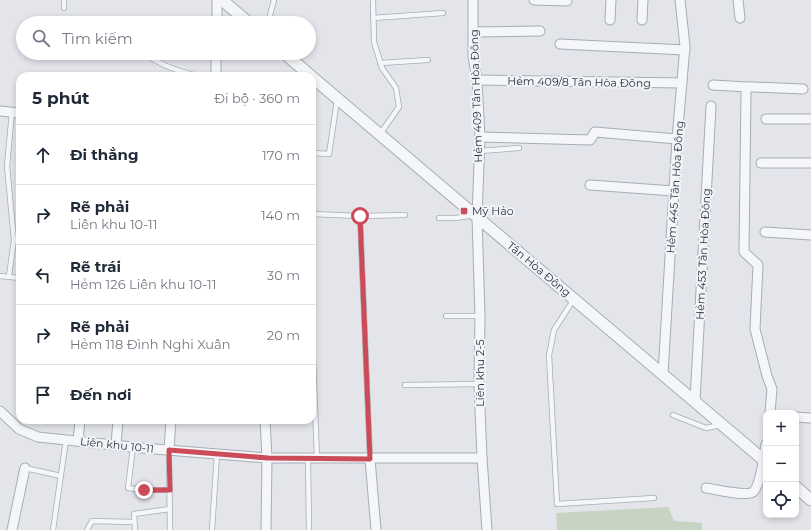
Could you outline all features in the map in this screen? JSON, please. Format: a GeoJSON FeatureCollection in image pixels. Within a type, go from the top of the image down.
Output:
{"type":"FeatureCollection","features":[{"type":"Feature","properties":{"kind":"street"},"geometry":{"type":"LineString","coordinates":[[216,16],[217,0]]}},
{"type":"Feature","properties":{"kind":"street"},"geometry":{"type":"LineString","coordinates":[[222,0],[241,16]]}},
{"type":"Feature","properties":{"kind":"street","name":"Hẻm 409 Tân Hòa Đông"},"geometry":{"type":"LineString","coordinates":[[473,0],[473,56],[477,80],[480,137],[476,216]]}},
{"type":"Feature","properties":{"kind":"street"},"geometry":{"type":"LineString","coordinates":[[534,0],[567,2]]}},
{"type":"Feature","properties":{"kind":"street"},"geometry":{"type":"LineString","coordinates":[[610,20],[611,0]]}},
{"type":"Feature","properties":{"kind":"street"},"geometry":{"type":"LineString","coordinates":[[642,20],[643,0]]}},
{"type":"Feature","properties":{"kind":"street","name":"Hẻm 445 Tân Hòa Đông"},"geometry":{"type":"LineString","coordinates":[[663,374],[677,138],[685,46],[680,0]]}},
{"type":"Feature","properties":{"kind":"street"},"geometry":{"type":"LineString","coordinates":[[738,0],[740,18]]}},
{"type":"Feature","properties":{"kind":"street"},"geometry":{"type":"LineString","coordinates":[[473,32],[540,31]]}},
{"type":"Feature","properties":{"kind":"street"},"geometry":{"type":"LineString","coordinates":[[560,44],[684,50]]}},
{"type":"Feature","properties":{"kind":"street"},"geometry":{"type":"LineString","coordinates":[[216,60],[216,72]]}},
{"type":"Feature","properties":{"kind":"street","name":"Tân Hòa Đông"},"geometry":{"type":"LineString","coordinates":[[293,60],[307,72]]}},
{"type":"Feature","properties":{"kind":"street","name":"Tân Hòa Đông"},"geometry":{"type":"LineString","coordinates":[[316,80],[763,459]]}},
{"type":"Feature","properties":{"kind":"street","name":"Hẻm 409/8 Tân Hòa Đông"},"geometry":{"type":"LineString","coordinates":[[477,80],[682,84]]}},
{"type":"Feature","properties":{"kind":"street"},"geometry":{"type":"LineString","coordinates":[[713,85],[803,89]]}},
{"type":"Feature","properties":{"kind":"street"},"geometry":{"type":"LineString","coordinates":[[747,87],[744,252],[758,265],[755,329],[767,376],[772,389],[770,410]]}},
{"type":"Feature","properties":{"kind":"street","name":"Hẻm 453 Tân Hòa Đông"},"geometry":{"type":"LineString","coordinates":[[695,401],[711,106]]}},
{"type":"Feature","properties":{"kind":"street"},"geometry":{"type":"LineString","coordinates":[[0,111],[16,112]]}},
{"type":"Feature","properties":{"kind":"street"},"geometry":{"type":"LineString","coordinates":[[766,119],[811,119]]}},
{"type":"Feature","properties":{"kind":"street"},"geometry":{"type":"LineString","coordinates":[[480,137],[590,140],[595,132],[677,138]]}},
{"type":"Feature","properties":{"kind":"street"},"geometry":{"type":"LineString","coordinates":[[761,163],[811,163]]}},
{"type":"Feature","properties":{"kind":"street"},"geometry":{"type":"LineString","coordinates":[[590,185],[674,191]]}},
{"type":"Feature","properties":{"kind":"street","name":"Liên khu 2-5"},"geometry":{"type":"LineString","coordinates":[[476,216],[480,316],[479,384],[487,530]]}},
{"type":"Feature","properties":{"kind":"street"},"geometry":{"type":"LineString","coordinates":[[765,232],[811,236]]}},
{"type":"Feature","properties":{"kind":"street","name":"Liên khu 10-11"},"geometry":{"type":"LineString","coordinates":[[0,411],[19,429],[38,437],[133,447],[268,458],[482,458]]}},
{"type":"Feature","properties":{"kind":"street"},"geometry":{"type":"LineString","coordinates":[[799,417],[810,418]]}},
{"type":"Feature","properties":{"kind":"street"},"geometry":{"type":"LineString","coordinates":[[78,441],[80,424]]}},
{"type":"Feature","properties":{"kind":"street"},"geometry":{"type":"LineString","coordinates":[[116,445],[118,424]]}},
{"type":"Feature","properties":{"kind":"street"},"geometry":{"type":"LineString","coordinates":[[169,450],[171,424]]}},
{"type":"Feature","properties":{"kind":"street"},"geometry":{"type":"LineString","coordinates":[[265,424],[268,458],[266,530]]}},
{"type":"Feature","properties":{"kind":"street"},"geometry":{"type":"LineString","coordinates":[[370,459],[376,530]]}},
{"type":"Feature","properties":{"kind":"street"},"geometry":{"type":"LineString","coordinates":[[706,488],[748,494],[753,492],[757,487],[763,467]]}},
{"type":"Feature","properties":{"kind":"street"},"geometry":{"type":"LineString","coordinates":[[12,530],[24,468]]}},
{"type":"Feature","properties":{"kind":"street"},"geometry":{"type":"LineString","coordinates":[[799,490],[811,500]]}},
{"type":"Feature","properties":{"kind":"lane"},"geometry":{"type":"LineString","coordinates":[[64,0],[64,8]]}},
{"type":"Feature","properties":{"kind":"lane"},"geometry":{"type":"LineString","coordinates":[[270,16],[274,0]]}},
{"type":"Feature","properties":{"kind":"lane"},"geometry":{"type":"LineString","coordinates":[[373,0],[374,42],[382,68],[396,88],[399,107],[380,134]]}},
{"type":"Feature","properties":{"kind":"lane"},"geometry":{"type":"LineString","coordinates":[[374,18],[443,14]]}},
{"type":"Feature","properties":{"kind":"lane"},"geometry":{"type":"LineString","coordinates":[[154,60],[181,72]]}},
{"type":"Feature","properties":{"kind":"lane"},"geometry":{"type":"LineString","coordinates":[[380,63],[428,60]]}},
{"type":"Feature","properties":{"kind":"lane"},"geometry":{"type":"LineString","coordinates":[[316,153],[329,154],[337,98]]}},
{"type":"Feature","properties":{"kind":"lane"},"geometry":{"type":"LineString","coordinates":[[9,276],[14,240],[8,166],[16,112]]}},
{"type":"Feature","properties":{"kind":"lane"},"geometry":{"type":"LineString","coordinates":[[480,151],[519,148]]}},
{"type":"Feature","properties":{"kind":"lane"},"geometry":{"type":"LineString","coordinates":[[316,214],[360,216],[405,215]]}},
{"type":"Feature","properties":{"kind":"lane"},"geometry":{"type":"LineString","coordinates":[[360,216],[370,459]]}},
{"type":"Feature","properties":{"kind":"lane"},"geometry":{"type":"LineString","coordinates":[[440,218],[476,216]]}},
{"type":"Feature","properties":{"kind":"lane"},"geometry":{"type":"LineString","coordinates":[[0,276],[16,277]]}},
{"type":"Feature","properties":{"kind":"lane"},"geometry":{"type":"LineString","coordinates":[[574,299],[554,330],[549,355],[557,504],[654,498]]}},
{"type":"Feature","properties":{"kind":"lane"},"geometry":{"type":"LineString","coordinates":[[446,316],[480,316]]}},
{"type":"Feature","properties":{"kind":"lane"},"geometry":{"type":"LineString","coordinates":[[405,385],[479,384]]}},
{"type":"Feature","properties":{"kind":"lane"},"geometry":{"type":"LineString","coordinates":[[673,415],[706,428],[722,424]]}},
{"type":"Feature","properties":{"kind":"lane"},"geometry":{"type":"LineString","coordinates":[[309,530],[313,458],[313,424]]}},
{"type":"Feature","properties":{"kind":"lane"},"geometry":{"type":"LineString","coordinates":[[54,530],[66,440]]}},
{"type":"Feature","properties":{"kind":"lane"},"geometry":{"type":"LineString","coordinates":[[133,447],[128,488],[144,490],[170,490]]}},
{"type":"Feature","properties":{"kind":"lane"},"geometry":{"type":"LineString","coordinates":[[169,450],[170,530]]}},
{"type":"Feature","properties":{"kind":"lane"},"geometry":{"type":"LineString","coordinates":[[212,530],[217,454]]}},
{"type":"Feature","properties":{"kind":"lane"},"geometry":{"type":"LineString","coordinates":[[24,468],[61,476]]}},
{"type":"Feature","properties":{"kind":"lane"},"geometry":{"type":"LineString","coordinates":[[135,530],[134,514],[170,509]]}},
{"type":"Feature","properties":{"kind":"lane"},"geometry":{"type":"LineString","coordinates":[[87,530],[92,521],[134,522]]}},
{"type":"Feature","properties":{"kind":"green space"},"geometry":{"type":"Polygon","coordinates":[[[668,507],[674,521],[702,523],[702,530],[557,530],[556,513],[668,507]]]}},
{"type":"Feature","properties":{"kind":"place","name":"Mỹ Hảo"},"geometry":{"type":"Point","coordinates":[464,211]}},
{"type":"Feature","properties":{"kind":"route"},"geometry":{"type":"LineString","coordinates":[[144,490],[170,490],[169,450],[268,458],[370,459],[360,216]]}}]}
